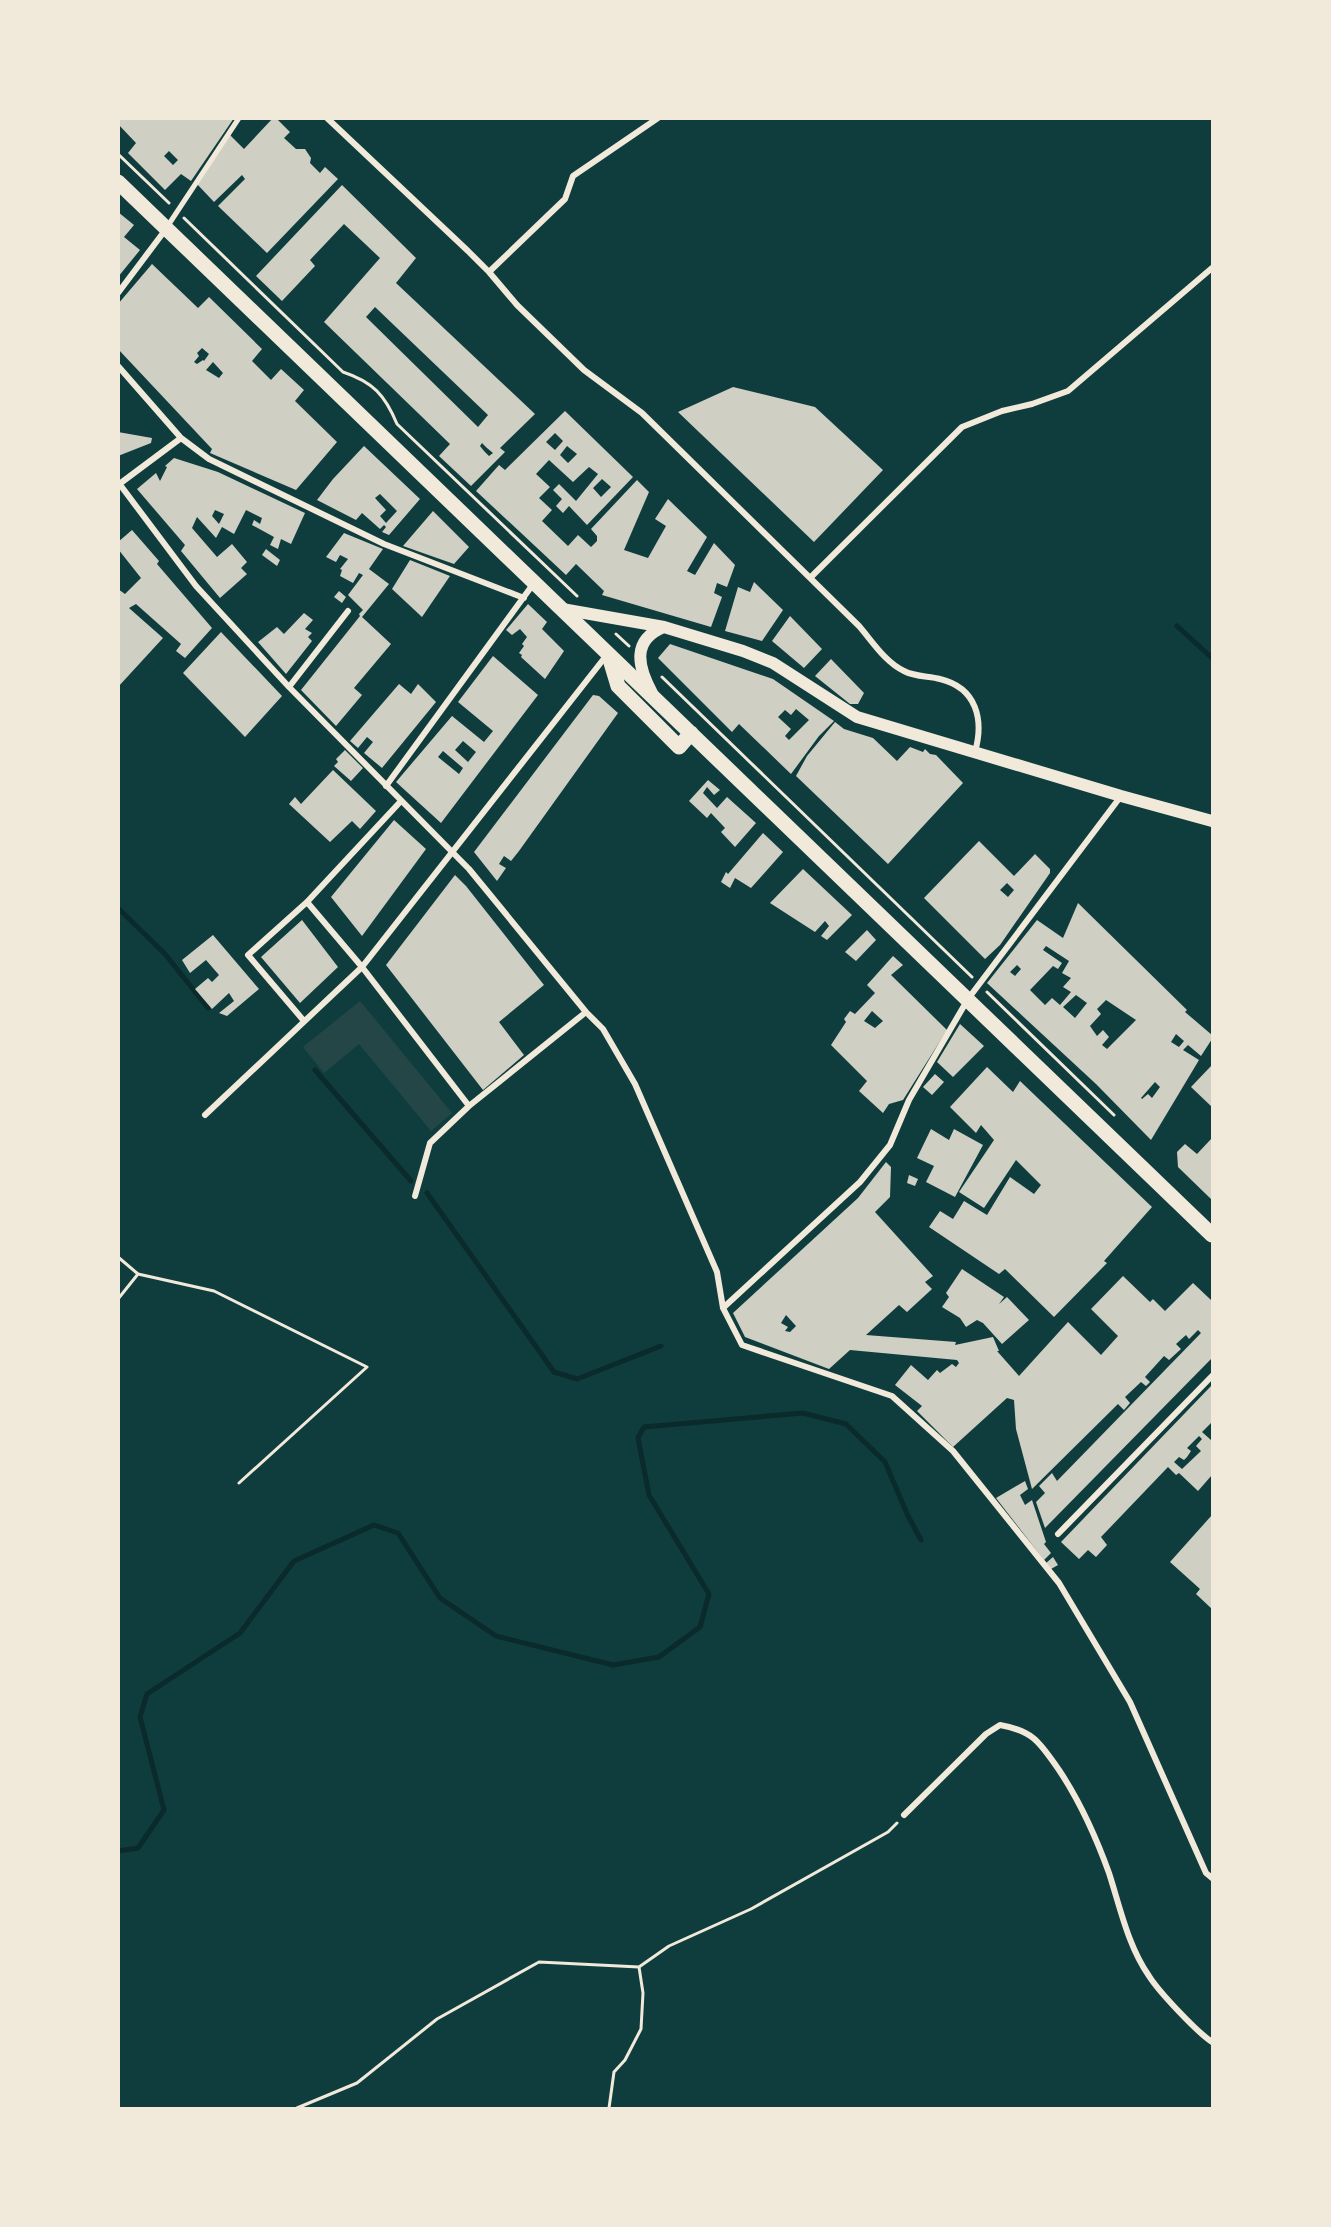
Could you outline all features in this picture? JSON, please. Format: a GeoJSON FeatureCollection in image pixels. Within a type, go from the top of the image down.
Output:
{"type":"FeatureCollection","features":[{"type":"Feature","properties":{"kind":"main road"},"geometry":{"type":"LineString","coordinates":[[118,182],[1212,1235]]}},
{"type":"Feature","properties":{"kind":"main road"},"geometry":{"type":"LineString","coordinates":[[562,609],[664,627],[773,663],[857,717],[1212,821]]}},
{"type":"Feature","properties":{"kind":"main road"},"geometry":{"type":"LineString","coordinates":[[654,697],[645,680],[640,657],[646,637],[664,627]]}},
{"type":"Feature","properties":{"kind":"main road"},"geometry":{"type":"LineString","coordinates":[[608,653],[618,686],[679,747],[691,733]]}},
{"type":"Feature","properties":{"kind":"street"},"geometry":{"type":"LineString","coordinates":[[118,293],[166,228],[239,118]]}},
{"type":"Feature","properties":{"kind":"street"},"geometry":{"type":"LineString","coordinates":[[327,118],[489,272],[517,305],[578,365],[642,413],[897,667],[906,672],[952,683],[963,691],[978,712],[980,722],[974,753]]}},
{"type":"Feature","properties":{"kind":"street"},"geometry":{"type":"LineString","coordinates":[[489,272],[565,199],[573,176],[658,118]]}},
{"type":"Feature","properties":{"kind":"street"},"geometry":{"type":"LineString","coordinates":[[810,578],[962,427],[1002,411],[1032,404],[1068,391],[1212,268]]}},
{"type":"Feature","properties":{"kind":"street"},"geometry":{"type":"LineString","coordinates":[[118,366],[181,438],[208,459],[384,544],[524,598]]}},
{"type":"Feature","properties":{"kind":"street"},"geometry":{"type":"LineString","coordinates":[[181,438],[119,484],[196,586],[289,687],[453,852],[586,1012],[603,1029],[635,1084],[717,1272],[723,1308],[742,1345],[892,1396],[953,1451],[1059,1583],[1130,1702],[1206,1873],[1212,1878]]}},
{"type":"Feature","properties":{"kind":"street"},"geometry":{"type":"LineString","coordinates":[[386,786],[535,583]]}},
{"type":"Feature","properties":{"kind":"street"},"geometry":{"type":"LineString","coordinates":[[289,687],[348,611]]}},
{"type":"Feature","properties":{"kind":"street"},"geometry":{"type":"LineString","coordinates":[[205,1115],[362,967],[608,653]]}},
{"type":"Feature","properties":{"kind":"street"},"geometry":{"type":"LineString","coordinates":[[723,1308],[860,1182],[890,1145],[909,1100],[968,999],[1121,796]]}},
{"type":"Feature","properties":{"kind":"street"},"geometry":{"type":"LineString","coordinates":[[304,1021],[248,955],[308,902],[401,801]]}},
{"type":"Feature","properties":{"kind":"street"},"geometry":{"type":"LineString","coordinates":[[308,902],[362,967],[469,1106]]}},
{"type":"Feature","properties":{"kind":"street"},"geometry":{"type":"LineString","coordinates":[[415,1196],[429,1143],[469,1106],[586,1012]]}},
{"type":"Feature","properties":{"kind":"street"},"geometry":{"type":"LineString","coordinates":[[1058,1534],[1212,1376]]}},
{"type":"Feature","properties":{"kind":"street"},"geometry":{"type":"LineString","coordinates":[[904,1815],[986,1734],[1000,1725],[1020,1729],[1040,1743],[1071,1788],[1091,1826],[1128,1934],[1149,1976],[1178,2009],[1212,2042]]}},
{"type":"Feature","properties":{"kind":"path"},"geometry":{"type":"LineString","coordinates":[[118,154],[343,372],[363,378],[388,402],[397,424],[1119,1120]]}},
{"type":"Feature","properties":{"kind":"path"},"geometry":{"type":"LineString","coordinates":[[118,1257],[138,1274],[214,1291],[367,1367],[239,1483]]}},
{"type":"Feature","properties":{"kind":"path"},"geometry":{"type":"LineString","coordinates":[[118,1299],[138,1274]]}},
{"type":"Feature","properties":{"kind":"path"},"geometry":{"type":"LineString","coordinates":[[297,2109],[357,2083],[437,2019],[539,1962],[639,1967],[669,1946],[751,1908],[888,1832],[904,1815]]}},
{"type":"Feature","properties":{"kind":"path"},"geometry":{"type":"LineString","coordinates":[[609,2109],[614,2072],[624,2060],[641,2029],[643,1993],[639,1967]]}},
{"type":"Feature","properties":{"kind":"shaded area"},"geometry":{"type":"Polygon","coordinates":[[[360,1001],[452,1113],[431,1131],[359,1044],[324,1073],[303,1047],[360,1001]]]}},
{"type":"Feature","properties":{"kind":"building"},"geometry":{"type":"Polygon","coordinates":[[[118,118],[234,118],[191,181],[181,174],[165,190],[128,153],[136,143],[118,124],[118,118]],[[169,151],[164,156],[173,165],[178,160],[169,151]]]}},
{"type":"Feature","properties":{"kind":"building"},"geometry":{"type":"Polygon","coordinates":[[[273,118],[276,118],[290,132],[284,138],[296,149],[305,149],[311,158],[310,163],[320,173],[325,167],[338,179],[267,253],[218,206],[245,179],[242,175],[214,202],[197,184],[230,135],[244,149],[273,118]]]}},
{"type":"Feature","properties":{"kind":"building"},"geometry":{"type":"Polygon","coordinates":[[[342,185],[416,258],[396,283],[535,414],[500,448],[505,452],[471,486],[439,456],[450,444],[324,322],[380,258],[344,224],[310,260],[315,266],[282,301],[256,276],[342,185]],[[375,307],[366,317],[478,427],[488,415],[375,307]],[[482,443],[480,446],[489,456],[493,453],[487,448],[482,443]]]}},
{"type":"Feature","properties":{"kind":"building"},"geometry":{"type":"Polygon","coordinates":[[[118,212],[134,225],[124,237],[140,250],[118,277],[118,212]]]}},
{"type":"Feature","properties":{"kind":"building"},"geometry":{"type":"Polygon","coordinates":[[[152,264],[198,308],[209,297],[262,349],[252,361],[271,380],[281,369],[304,390],[295,401],[337,442],[296,490],[210,453],[212,449],[118,349],[118,304],[152,264]],[[202,348],[197,353],[199,356],[194,362],[197,364],[204,361],[209,354],[202,348]],[[213,362],[206,370],[219,378],[223,373],[213,362]]]}},
{"type":"Feature","properties":{"kind":"building"},"geometry":{"type":"Polygon","coordinates":[[[733,387],[815,407],[883,470],[814,542],[678,412],[733,387]]]}},
{"type":"Feature","properties":{"kind":"building"},"geometry":{"type":"Polygon","coordinates":[[[565,411],[633,477],[587,525],[569,506],[563,513],[556,506],[562,499],[553,490],[559,484],[576,501],[598,474],[589,467],[573,482],[549,460],[536,474],[550,487],[539,498],[552,510],[542,521],[568,546],[578,535],[591,547],[597,541],[597,536],[591,529],[637,480],[649,492],[624,550],[648,558],[666,526],[655,519],[668,499],[707,537],[687,571],[695,575],[714,543],[735,565],[727,587],[717,583],[714,593],[722,597],[711,627],[602,595],[604,591],[576,564],[566,575],[476,491],[499,465],[505,470],[565,411]],[[555,433],[546,442],[555,450],[563,441],[555,433]],[[567,446],[560,455],[568,463],[577,454],[567,446]],[[602,479],[593,488],[601,497],[611,487],[602,479]]]}},
{"type":"Feature","properties":{"kind":"building"},"geometry":{"type":"Polygon","coordinates":[[[118,432],[152,438],[151,443],[118,456],[118,432]]]}},
{"type":"Feature","properties":{"kind":"building"},"geometry":{"type":"Polygon","coordinates":[[[364,446],[420,499],[389,535],[382,532],[386,527],[384,525],[380,529],[362,513],[356,520],[317,500],[364,446]],[[380,494],[375,498],[386,510],[380,516],[386,523],[397,511],[380,494]]]}},
{"type":"Feature","properties":{"kind":"building"},"geometry":{"type":"Polygon","coordinates":[[[174,458],[218,472],[305,513],[291,544],[281,539],[278,549],[270,545],[274,537],[252,525],[254,520],[260,524],[262,518],[246,510],[234,534],[222,527],[216,538],[197,517],[192,528],[217,557],[232,544],[247,562],[241,568],[247,574],[220,598],[181,551],[185,545],[137,489],[156,473],[160,481],[167,467],[165,466],[174,458]],[[215,510],[212,516],[219,524],[224,514],[215,510]]]}},
{"type":"Feature","properties":{"kind":"building"},"geometry":{"type":"Polygon","coordinates":[[[433,511],[469,547],[454,564],[403,546],[433,511]]]}},
{"type":"Feature","properties":{"kind":"building"},"geometry":{"type":"Polygon","coordinates":[[[132,530],[159,561],[157,564],[212,628],[185,658],[176,651],[181,644],[136,604],[129,608],[163,638],[118,687],[118,589],[125,594],[141,578],[118,549],[118,542],[132,530]]]}},
{"type":"Feature","properties":{"kind":"building"},"geometry":{"type":"Polygon","coordinates":[[[344,533],[383,549],[369,569],[389,584],[362,617],[391,644],[354,688],[362,695],[336,726],[301,690],[363,610],[348,595],[363,575],[359,573],[353,583],[340,576],[342,570],[340,569],[348,559],[340,555],[336,562],[326,557],[344,533]]]}},
{"type":"Feature","properties":{"kind":"building"},"geometry":{"type":"Polygon","coordinates":[[[266,549],[280,560],[277,566],[262,555],[266,549]]]}},
{"type":"Feature","properties":{"kind":"building"},"geometry":{"type":"Polygon","coordinates":[[[410,560],[450,576],[422,617],[392,589],[410,560]]]}},
{"type":"Feature","properties":{"kind":"building"},"geometry":{"type":"Polygon","coordinates":[[[754,582],[783,610],[762,641],[725,631],[738,587],[750,592],[754,582]]]}},
{"type":"Feature","properties":{"kind":"building"},"geometry":{"type":"Polygon","coordinates":[[[339,591],[346,597],[342,603],[334,597],[339,591]]]}},
{"type":"Feature","properties":{"kind":"building"},"geometry":{"type":"Polygon","coordinates":[[[528,604],[547,622],[542,629],[564,651],[545,679],[519,653],[527,637],[520,629],[512,635],[506,630],[528,604]]]}},
{"type":"Feature","properties":{"kind":"building"},"geometry":{"type":"Polygon","coordinates":[[[304,613],[313,620],[305,629],[312,633],[308,637],[312,641],[286,674],[258,642],[277,627],[284,634],[304,613]]]}},
{"type":"Feature","properties":{"kind":"building"},"geometry":{"type":"Polygon","coordinates":[[[790,616],[822,649],[804,668],[772,641],[790,616]]]}},
{"type":"Feature","properties":{"kind":"building"},"geometry":{"type":"Polygon","coordinates":[[[221,632],[282,696],[245,737],[183,673],[221,632]]]}},
{"type":"Feature","properties":{"kind":"building"},"geometry":{"type":"Polygon","coordinates":[[[670,644],[773,679],[834,721],[819,736],[791,774],[739,724],[732,732],[658,658],[670,644]],[[796,709],[791,715],[785,710],[778,717],[791,729],[785,736],[789,740],[809,720],[796,709]]]}},
{"type":"Feature","properties":{"kind":"building"},"geometry":{"type":"Polygon","coordinates":[[[493,656],[538,695],[441,823],[396,782],[452,716],[484,742],[493,731],[458,702],[493,656]],[[463,741],[455,750],[468,762],[476,752],[463,741]],[[443,751],[438,757],[459,774],[463,768],[443,751]]]}},
{"type":"Feature","properties":{"kind":"building"},"geometry":{"type":"Polygon","coordinates":[[[831,659],[864,693],[858,704],[850,704],[815,676],[831,659]]]}},
{"type":"Feature","properties":{"kind":"building"},"geometry":{"type":"Polygon","coordinates":[[[399,684],[411,694],[418,684],[436,702],[382,768],[364,753],[373,742],[367,737],[358,748],[350,741],[399,684]]]}},
{"type":"Feature","properties":{"kind":"building"},"geometry":{"type":"Polygon","coordinates":[[[593,695],[599,696],[618,713],[519,851],[511,861],[504,856],[499,864],[506,868],[497,881],[474,852],[593,695]]]}},
{"type":"Feature","properties":{"kind":"building"},"geometry":{"type":"Polygon","coordinates":[[[835,722],[844,729],[873,738],[897,761],[910,747],[923,752],[925,749],[930,754],[936,755],[963,783],[888,864],[796,776],[807,756],[835,722]]]}},
{"type":"Feature","properties":{"kind":"building"},"geometry":{"type":"Polygon","coordinates":[[[345,750],[363,768],[351,781],[334,766],[338,762],[336,759],[345,750]]]}},
{"type":"Feature","properties":{"kind":"building"},"geometry":{"type":"Polygon","coordinates":[[[333,770],[376,811],[360,829],[352,821],[330,842],[289,804],[295,797],[301,804],[333,770]]]}},
{"type":"Feature","properties":{"kind":"building"},"geometry":{"type":"Polygon","coordinates":[[[708,780],[720,790],[714,795],[707,787],[703,793],[717,808],[727,797],[756,823],[735,847],[721,832],[725,828],[711,813],[707,818],[689,801],[708,780]]]}},
{"type":"Feature","properties":{"kind":"building"},"geometry":{"type":"Polygon","coordinates":[[[394,820],[426,849],[362,936],[331,897],[394,820]]]}},
{"type":"Feature","properties":{"kind":"building"},"geometry":{"type":"Polygon","coordinates":[[[763,833],[783,852],[751,888],[735,878],[730,888],[721,882],[726,872],[728,874],[763,833]]]}},
{"type":"Feature","properties":{"kind":"building"},"geometry":{"type":"Polygon","coordinates":[[[979,841],[1014,876],[1035,854],[1050,869],[1050,873],[1000,945],[985,959],[924,898],[979,841]],[[1007,883],[1000,890],[1008,897],[1014,890],[1007,883]]]}},
{"type":"Feature","properties":{"kind":"building"},"geometry":{"type":"Polygon","coordinates":[[[803,869],[852,915],[827,940],[821,936],[829,926],[825,921],[815,932],[770,903],[803,869]]]}},
{"type":"Feature","properties":{"kind":"building"},"geometry":{"type":"Polygon","coordinates":[[[455,875],[544,985],[499,1022],[524,1055],[483,1090],[386,965],[455,875]]]}},
{"type":"Feature","properties":{"kind":"building"},"geometry":{"type":"Polygon","coordinates":[[[1078,903],[1187,1010],[1185,1012],[1212,1035],[1212,1039],[1201,1056],[1188,1045],[1183,1050],[1199,1060],[1151,1140],[1096,1084],[987,983],[1037,920],[1063,938],[1078,903]],[[1046,946],[1043,950],[1062,963],[1058,969],[1053,966],[1030,990],[1045,1005],[1052,998],[1060,1005],[1071,992],[1063,987],[1071,978],[1062,973],[1069,961],[1046,946]],[[1017,965],[1010,972],[1015,976],[1021,969],[1017,965]],[[1076,995],[1063,1007],[1075,1018],[1087,1003],[1076,995]],[[1106,1000],[1097,1009],[1101,1014],[1090,1026],[1097,1036],[1103,1030],[1109,1037],[1102,1045],[1107,1049],[1136,1020],[1106,1000]],[[1176,1034],[1171,1042],[1179,1047],[1184,1041],[1176,1034]],[[1155,1082],[1142,1099],[1148,1094],[1152,1098],[1160,1087],[1155,1082]]]}},
{"type":"Feature","properties":{"kind":"building"},"geometry":{"type":"Polygon","coordinates":[[[302,920],[338,967],[300,1003],[261,957],[302,920]]]}},
{"type":"Feature","properties":{"kind":"building"},"geometry":{"type":"Polygon","coordinates":[[[867,930],[876,940],[856,961],[845,952],[867,930]]]}},
{"type":"Feature","properties":{"kind":"building"},"geometry":{"type":"Polygon","coordinates":[[[213,935],[259,989],[227,1016],[219,1013],[234,1001],[229,993],[212,1009],[195,989],[208,978],[212,982],[219,975],[206,960],[190,973],[182,960],[213,935]]]}},
{"type":"Feature","properties":{"kind":"building"},"geometry":{"type":"Polygon","coordinates":[[[893,956],[903,965],[891,975],[947,1030],[903,1100],[889,1104],[883,1113],[859,1091],[867,1081],[831,1045],[846,1022],[844,1019],[850,1011],[855,1014],[875,993],[867,985],[893,956]],[[872,1011],[864,1021],[875,1028],[883,1021],[872,1011]]]}},
{"type":"Feature","properties":{"kind":"building"},"geometry":{"type":"Polygon","coordinates":[[[960,1024],[984,1046],[953,1077],[937,1062],[960,1024]]]}},
{"type":"Feature","properties":{"kind":"building"},"geometry":{"type":"Polygon","coordinates":[[[1212,1065],[1212,1107],[1191,1087],[1212,1065]]]}},
{"type":"Feature","properties":{"kind":"building"},"geometry":{"type":"Polygon","coordinates":[[[987,1067],[1013,1092],[1020,1081],[1152,1207],[1104,1261],[1107,1263],[1054,1317],[1005,1269],[999,1274],[929,1227],[940,1211],[953,1219],[964,1201],[987,1215],[1010,1177],[1034,1194],[1041,1185],[1016,1160],[984,1208],[959,1192],[994,1140],[981,1125],[976,1133],[950,1107],[987,1067]]]}},
{"type":"Feature","properties":{"kind":"building"},"geometry":{"type":"Polygon","coordinates":[[[935,1074],[944,1082],[932,1095],[923,1087],[935,1074]]]}},
{"type":"Feature","properties":{"kind":"building"},"geometry":{"type":"Polygon","coordinates":[[[931,1129],[949,1140],[954,1129],[983,1145],[955,1197],[926,1182],[934,1166],[917,1158],[931,1129]]]}},
{"type":"Feature","properties":{"kind":"building"},"geometry":{"type":"Polygon","coordinates":[[[1212,1138],[1212,1200],[1178,1167],[1177,1152],[1185,1144],[1197,1154],[1212,1138]]]}},
{"type":"Feature","properties":{"kind":"building"},"geometry":{"type":"Polygon","coordinates":[[[886,1162],[891,1167],[890,1197],[875,1212],[933,1276],[925,1282],[932,1289],[907,1312],[899,1305],[866,1335],[956,1342],[955,1345],[993,1337],[999,1351],[997,1351],[1019,1376],[1068,1322],[1101,1355],[1118,1336],[1091,1309],[1123,1276],[1150,1302],[1153,1299],[1165,1311],[1193,1283],[1212,1299],[1212,1358],[1045,1528],[1036,1502],[1045,1493],[1039,1486],[1052,1473],[1057,1481],[1201,1333],[1198,1330],[1189,1339],[1186,1335],[1176,1344],[1181,1349],[1169,1360],[1164,1356],[1145,1377],[1150,1382],[1146,1386],[1141,1382],[1125,1397],[1130,1403],[1124,1410],[1118,1404],[1032,1489],[1016,1429],[1014,1400],[1007,1398],[953,1447],[917,1411],[922,1406],[895,1385],[911,1365],[928,1380],[937,1370],[940,1373],[952,1364],[956,1367],[959,1363],[957,1360],[850,1350],[829,1369],[745,1337],[733,1313],[858,1198],[886,1162]],[[786,1315],[781,1323],[788,1327],[785,1331],[790,1332],[796,1326],[786,1315]]]}},
{"type":"Feature","properties":{"kind":"building"},"geometry":{"type":"Polygon","coordinates":[[[909,1175],[918,1179],[915,1186],[907,1183],[909,1175]]]}},
{"type":"Feature","properties":{"kind":"building"},"geometry":{"type":"Polygon","coordinates":[[[962,1269],[1004,1297],[999,1304],[1007,1297],[1029,1320],[1002,1344],[983,1323],[977,1320],[966,1327],[960,1318],[942,1307],[949,1297],[946,1293],[962,1269]]]}},
{"type":"Feature","properties":{"kind":"building"},"geometry":{"type":"Polygon","coordinates":[[[1212,1385],[1212,1422],[1202,1432],[1212,1439],[1212,1475],[1198,1491],[1179,1473],[1176,1475],[1168,1467],[1101,1537],[1107,1545],[1096,1557],[1088,1550],[1079,1559],[1061,1542],[1212,1385]],[[1199,1436],[1187,1448],[1191,1451],[1184,1460],[1179,1457],[1174,1462],[1182,1469],[1201,1451],[1196,1446],[1202,1439],[1199,1436]]]}},
{"type":"Feature","properties":{"kind":"building"},"geometry":{"type":"Polygon","coordinates":[[[1025,1481],[1028,1489],[1020,1495],[1025,1505],[1032,1500],[1046,1542],[1044,1544],[1051,1553],[1044,1560],[996,1498],[1025,1481]]]}},
{"type":"Feature","properties":{"kind":"building"},"geometry":{"type":"Polygon","coordinates":[[[1212,1515],[1212,1609],[1196,1594],[1200,1589],[1170,1562],[1212,1515]]]}},
{"type":"Feature","properties":{"kind":"building"},"geometry":{"type":"Polygon","coordinates":[[[1053,1557],[1058,1565],[1051,1569],[1046,1563],[1053,1557]]]}},
{"type":"Feature","properties":{"kind":"waterway"},"geometry":{"type":"LineString","coordinates":[[1177,626],[1212,658]]}},
{"type":"Feature","properties":{"kind":"waterway"},"geometry":{"type":"LineString","coordinates":[[118,908],[165,954],[208,1008]]}},
{"type":"Feature","properties":{"kind":"waterway"},"geometry":{"type":"LineString","coordinates":[[315,1070],[411,1181]]}},
{"type":"Feature","properties":{"kind":"waterway"},"geometry":{"type":"LineString","coordinates":[[427,1193],[554,1372],[577,1379],[661,1346]]}},
{"type":"Feature","properties":{"kind":"waterway"},"geometry":{"type":"LineString","coordinates":[[118,1851],[138,1848],[164,1810],[140,1717],[147,1694],[240,1633],[294,1561],[374,1525],[398,1533],[440,1598],[496,1636],[613,1665],[659,1657],[700,1627],[709,1594],[649,1495],[638,1438],[644,1427],[803,1413],[846,1424],[885,1462],[921,1540]]}}]}
